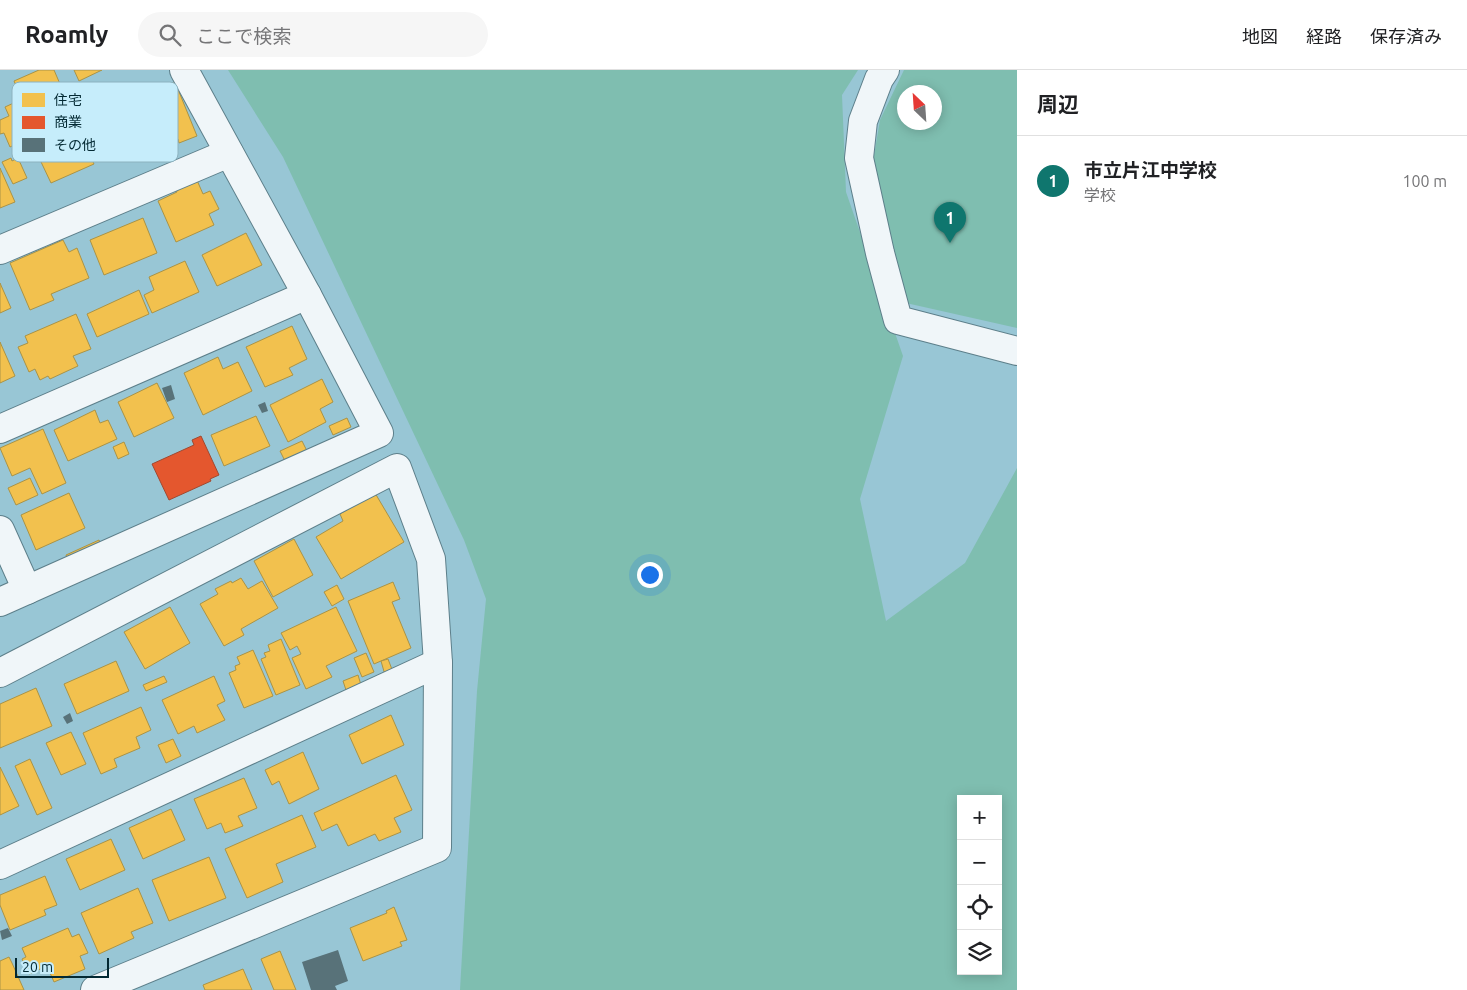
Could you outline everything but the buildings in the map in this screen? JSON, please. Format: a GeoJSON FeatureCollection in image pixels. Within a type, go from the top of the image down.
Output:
{"type":"FeatureCollection","features":[{"type":"Feature","properties":{"kind":"street"},"geometry":{"type":"LineString","coordinates":[[0,602],[379,433],[184,70]]}},
{"type":"Feature","properties":{"kind":"street"},"geometry":{"type":"LineString","coordinates":[[884,70],[863,121],[860,158],[880,253],[898,320],[1017,351]]}},
{"type":"Feature","properties":{"kind":"street"},"geometry":{"type":"LineString","coordinates":[[0,250],[229,153]]}},
{"type":"Feature","properties":{"kind":"street"},"geometry":{"type":"LineString","coordinates":[[0,429],[307,296]]}},
{"type":"Feature","properties":{"kind":"street"},"geometry":{"type":"LineString","coordinates":[[0,673],[397,468],[431,559],[438,663],[437,848],[95,990]]}},
{"type":"Feature","properties":{"kind":"street"},"geometry":{"type":"LineString","coordinates":[[0,530],[27,590]]}},
{"type":"Feature","properties":{"kind":"street"},"geometry":{"type":"LineString","coordinates":[[0,865],[438,663]]}},
{"type":"Feature","properties":{"kind":"green space"},"geometry":{"type":"Polygon","coordinates":[[[228,70],[858,70],[842,95],[846,192],[903,356],[860,499],[886,621],[965,563],[1017,468],[1017,990],[460,990],[477,691],[486,599],[464,540],[283,157],[228,70]]]}},
{"type":"Feature","properties":{"kind":"green space"},"geometry":{"type":"Polygon","coordinates":[[[904,70],[1017,70],[1017,328],[906,303],[871,173],[880,120],[904,70]]]}},
{"type":"Feature","properties":{"kind":"place","name":"市立片江中学校"},"geometry":{"type":"Point","coordinates":[950,243]}}]}
